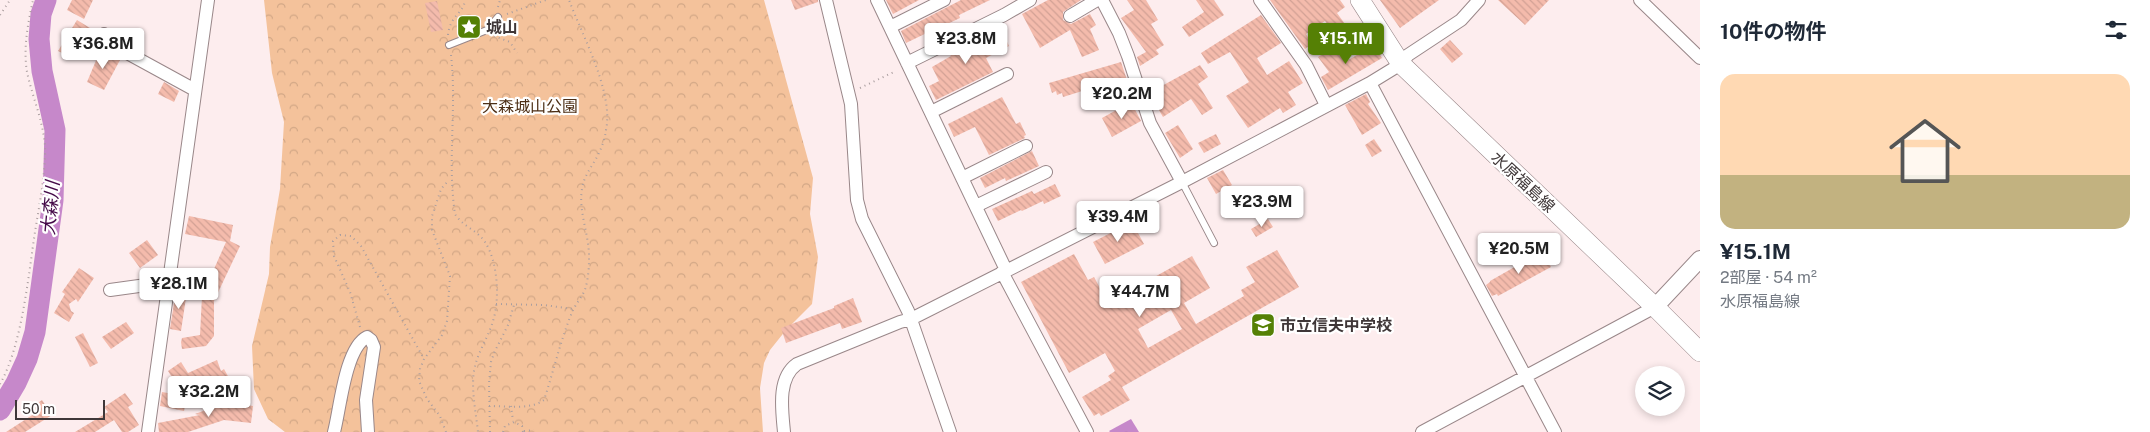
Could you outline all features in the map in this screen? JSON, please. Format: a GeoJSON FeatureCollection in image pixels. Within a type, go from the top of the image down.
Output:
{"type":"FeatureCollection","features":[{"type":"Feature","properties":{"kind":"main road","name":"水原福島線"},"geometry":{"type":"LineString","coordinates":[[1360,0],[1401,64],[1700,352]]}},
{"type":"Feature","properties":{"kind":"street"},"geometry":{"type":"LineString","coordinates":[[148,432],[208,0]]}},
{"type":"Feature","properties":{"kind":"street"},"geometry":{"type":"LineString","coordinates":[[826,0],[849,94],[854,134],[857,200],[862,219],[911,319],[950,432]]}},
{"type":"Feature","properties":{"kind":"street"},"geometry":{"type":"LineString","coordinates":[[877,0],[976,206],[1004,271],[1087,432]]}},
{"type":"Feature","properties":{"kind":"street"},"geometry":{"type":"LineString","coordinates":[[890,27],[944,0]]}},
{"type":"Feature","properties":{"kind":"street"},"geometry":{"type":"LineString","coordinates":[[908,64],[1030,0]]}},
{"type":"Feature","properties":{"kind":"street"},"geometry":{"type":"LineString","coordinates":[[1070,16],[1097,0]]}},
{"type":"Feature","properties":{"kind":"street"},"geometry":{"type":"LineString","coordinates":[[1102,0],[1125,48],[1150,123],[1182,182]]}},
{"type":"Feature","properties":{"kind":"street"},"geometry":{"type":"LineString","coordinates":[[1260,0],[1306,65],[1326,105]]}},
{"type":"Feature","properties":{"kind":"street"},"geometry":{"type":"LineString","coordinates":[[784,432],[783,395],[785,377],[789,369],[808,358],[911,319],[1182,182],[1370,83],[1401,64],[1408,55],[1462,20],[1479,0]]}},
{"type":"Feature","properties":{"kind":"street"},"geometry":{"type":"LineString","coordinates":[[1640,0],[1700,58]]}},
{"type":"Feature","properties":{"kind":"street"},"geometry":{"type":"LineString","coordinates":[[104,34],[109,43],[195,90]]}},
{"type":"Feature","properties":{"kind":"street"},"geometry":{"type":"LineString","coordinates":[[930,112],[1008,74]]}},
{"type":"Feature","properties":{"kind":"street"},"geometry":{"type":"LineString","coordinates":[[1370,83],[1555,432]]}},
{"type":"Feature","properties":{"kind":"street"},"geometry":{"type":"LineString","coordinates":[[962,178],[1026,146]]}},
{"type":"Feature","properties":{"kind":"street"},"geometry":{"type":"LineString","coordinates":[[976,206],[1046,172]]}},
{"type":"Feature","properties":{"kind":"street"},"geometry":{"type":"LineString","coordinates":[[1422,432],[1655,307],[1700,259]]}},
{"type":"Feature","properties":{"kind":"street"},"geometry":{"type":"LineString","coordinates":[[110,290],[168,282]]}},
{"type":"Feature","properties":{"kind":"street"},"geometry":{"type":"LineString","coordinates":[[334,432],[347,369],[363,339],[369,338],[374,348],[366,400],[368,432]]}},
{"type":"Feature","properties":{"kind":"lane"},"geometry":{"type":"LineString","coordinates":[[449,45],[484,32],[494,24],[498,17]]}},
{"type":"Feature","properties":{"kind":"lane"},"geometry":{"type":"LineString","coordinates":[[1182,182],[1214,243]]}},
{"type":"Feature","properties":{"kind":"path"},"geometry":{"type":"LineString","coordinates":[[0,15],[10,0]]}},
{"type":"Feature","properties":{"kind":"path"},"geometry":{"type":"LineString","coordinates":[[0,384],[9,367],[14,350],[40,197],[45,146],[39,111],[27,71],[25,42],[33,0]]}},
{"type":"Feature","properties":{"kind":"path"},"geometry":{"type":"LineString","coordinates":[[465,0],[463,8],[453,17],[449,24],[448,34],[453,73],[454,110],[450,179],[455,214],[459,220],[485,241],[491,255],[496,285],[496,304],[493,321],[479,352],[474,373],[478,432]]}},
{"type":"Feature","properties":{"kind":"path"},"geometry":{"type":"LineString","coordinates":[[498,17],[546,0]]}},
{"type":"Feature","properties":{"kind":"path"},"geometry":{"type":"LineString","coordinates":[[489,406],[540,404],[544,400],[573,309],[586,286],[589,259],[581,190],[584,179],[598,156],[607,129],[607,114],[596,66],[569,0]]}},
{"type":"Feature","properties":{"kind":"path"},"geometry":{"type":"LineString","coordinates":[[1340,47],[1376,24]]}},
{"type":"Feature","properties":{"kind":"path"},"geometry":{"type":"LineString","coordinates":[[484,32],[510,42],[517,53]]}},
{"type":"Feature","properties":{"kind":"path"},"geometry":{"type":"LineString","coordinates":[[849,94],[908,64]]}},
{"type":"Feature","properties":{"kind":"path"},"geometry":{"type":"LineString","coordinates":[[446,432],[440,416],[421,388],[419,381],[424,359],[442,335],[447,321],[450,276],[432,230],[432,216],[441,190],[450,179]]}},
{"type":"Feature","properties":{"kind":"path"},"geometry":{"type":"LineString","coordinates":[[363,339],[350,292],[334,256],[333,241],[340,235],[351,236],[361,246],[424,359]]}},
{"type":"Feature","properties":{"kind":"path"},"geometry":{"type":"LineString","coordinates":[[496,304],[544,305],[573,309]]}},
{"type":"Feature","properties":{"kind":"path"},"geometry":{"type":"LineString","coordinates":[[490,432],[489,383],[492,362],[494,353],[508,325],[514,305]]}},
{"type":"Feature","properties":{"kind":"path"},"geometry":{"type":"LineString","coordinates":[[512,406],[514,422]]}},
{"type":"Feature","properties":{"kind":"path"},"geometry":{"type":"LineString","coordinates":[[514,422],[522,426],[524,431],[534,430]]}},
{"type":"Feature","properties":{"kind":"path"},"geometry":{"type":"LineString","coordinates":[[504,432],[506,426],[514,422]]}},
{"type":"Feature","properties":{"kind":"green space","name":"大森城山公園"},"geometry":{"type":"Polygon","coordinates":[[[264,0],[764,0],[813,178],[810,214],[818,257],[812,304],[786,330],[770,350],[764,363],[760,388],[763,432],[285,432],[268,419],[254,389],[252,346],[269,274],[270,247],[280,189],[284,122],[272,73],[264,0]]]}},
{"type":"Feature","properties":{"kind":"water"},"geometry":{"type":"Polygon","coordinates":[[[1131,419],[1139,432],[1109,431],[1131,419]]]}},
{"type":"Feature","properties":{"kind":"building"},"geometry":{"type":"Polygon","coordinates":[[[72,0],[93,0],[84,19],[67,10],[72,0]]]}},
{"type":"Feature","properties":{"kind":"building"},"geometry":{"type":"Polygon","coordinates":[[[791,0],[818,0],[818,2],[795,10],[791,0]]]}},
{"type":"Feature","properties":{"kind":"building"},"geometry":{"type":"Polygon","coordinates":[[[886,0],[919,0],[893,14],[886,0]]]}},
{"type":"Feature","properties":{"kind":"building"},"geometry":{"type":"Polygon","coordinates":[[[961,0],[990,0],[959,15],[960,18],[945,25],[946,28],[935,34],[933,30],[906,43],[901,31],[961,0]]]}},
{"type":"Feature","properties":{"kind":"building"},"geometry":{"type":"Polygon","coordinates":[[[1048,0],[1081,0],[1063,12],[1063,20],[1071,24],[1090,14],[1096,25],[1090,29],[1099,50],[1082,57],[1070,30],[1040,48],[1022,14],[1048,0]]]}},
{"type":"Feature","properties":{"kind":"building"},"geometry":{"type":"Polygon","coordinates":[[[1127,0],[1146,0],[1158,20],[1151,24],[1164,45],[1156,50],[1159,54],[1140,66],[1137,57],[1146,52],[1121,18],[1134,10],[1127,0]]]}},
{"type":"Feature","properties":{"kind":"building"},"geometry":{"type":"Polygon","coordinates":[[[1196,0],[1214,0],[1224,15],[1189,37],[1182,27],[1204,12],[1196,0]]]}},
{"type":"Feature","properties":{"kind":"building"},"geometry":{"type":"Polygon","coordinates":[[[1270,0],[1340,0],[1345,7],[1337,13],[1350,31],[1338,40],[1325,21],[1306,34],[1312,44],[1305,49],[1270,0]]]}},
{"type":"Feature","properties":{"kind":"building"},"geometry":{"type":"Polygon","coordinates":[[[1380,0],[1439,0],[1400,28],[1380,0]]]}},
{"type":"Feature","properties":{"kind":"building"},"geometry":{"type":"Polygon","coordinates":[[[1498,0],[1549,0],[1525,25],[1498,0]]]}},
{"type":"Feature","properties":{"kind":"building"},"geometry":{"type":"Polygon","coordinates":[[[437,1],[443,30],[431,32],[425,3],[437,1]]]}},
{"type":"Feature","properties":{"kind":"building"},"geometry":{"type":"Polygon","coordinates":[[[1261,15],[1281,43],[1257,58],[1267,75],[1289,61],[1303,83],[1288,92],[1296,105],[1283,113],[1280,108],[1248,128],[1226,96],[1249,82],[1230,52],[1208,64],[1201,53],[1261,15]]]}},
{"type":"Feature","properties":{"kind":"building"},"geometry":{"type":"Polygon","coordinates":[[[77,20],[90,28],[75,59],[58,51],[77,20]]]}},
{"type":"Feature","properties":{"kind":"building"},"geometry":{"type":"Polygon","coordinates":[[[1003,33],[1009,46],[986,58],[993,72],[936,100],[929,86],[939,81],[932,67],[951,56],[948,52],[969,41],[987,34],[990,40],[1003,33]]]}},
{"type":"Feature","properties":{"kind":"building"},"geometry":{"type":"Polygon","coordinates":[[[1450,40],[1463,54],[1452,63],[1440,49],[1450,40]]]}},
{"type":"Feature","properties":{"kind":"building"},"geometry":{"type":"Polygon","coordinates":[[[1374,45],[1382,58],[1328,90],[1321,77],[1329,72],[1318,57],[1334,47],[1345,62],[1374,45]]]}},
{"type":"Feature","properties":{"kind":"building"},"geometry":{"type":"Polygon","coordinates":[[[100,51],[120,60],[104,90],[87,82],[100,51]]]}},
{"type":"Feature","properties":{"kind":"building"},"geometry":{"type":"Polygon","coordinates":[[[1121,62],[1128,83],[1119,85],[1118,80],[1063,97],[1062,93],[1057,95],[1056,91],[1052,93],[1049,83],[1121,62]]]}},
{"type":"Feature","properties":{"kind":"building"},"geometry":{"type":"Polygon","coordinates":[[[1200,65],[1208,77],[1198,84],[1213,108],[1202,115],[1191,99],[1163,117],[1149,93],[1200,65]]]}},
{"type":"Feature","properties":{"kind":"building"},"geometry":{"type":"Polygon","coordinates":[[[164,82],[179,91],[174,102],[158,94],[164,82]]]}},
{"type":"Feature","properties":{"kind":"building"},"geometry":{"type":"Polygon","coordinates":[[[1366,94],[1370,102],[1368,104],[1381,123],[1362,135],[1345,105],[1366,94]]]}},
{"type":"Feature","properties":{"kind":"building"},"geometry":{"type":"Polygon","coordinates":[[[1002,97],[1016,124],[1020,122],[1026,135],[1024,136],[1025,138],[989,155],[975,127],[954,137],[948,124],[1002,97]]]}},
{"type":"Feature","properties":{"kind":"building"},"geometry":{"type":"Polygon","coordinates":[[[1131,102],[1141,121],[1112,137],[1102,118],[1131,102]]]}},
{"type":"Feature","properties":{"kind":"building"},"geometry":{"type":"Polygon","coordinates":[[[1178,125],[1193,149],[1180,158],[1165,133],[1178,125]]]}},
{"type":"Feature","properties":{"kind":"building"},"geometry":{"type":"Polygon","coordinates":[[[1216,134],[1221,144],[1204,153],[1198,143],[1216,134]]]}},
{"type":"Feature","properties":{"kind":"building"},"geometry":{"type":"Polygon","coordinates":[[[1374,139],[1382,151],[1372,157],[1365,145],[1374,139]]]}},
{"type":"Feature","properties":{"kind":"building"},"geometry":{"type":"Polygon","coordinates":[[[1032,151],[1039,166],[1006,181],[1005,178],[985,188],[980,178],[1032,151]]]}},
{"type":"Feature","properties":{"kind":"building"},"geometry":{"type":"Polygon","coordinates":[[[1223,170],[1232,185],[1216,194],[1207,178],[1223,170]]]}},
{"type":"Feature","properties":{"kind":"building"},"geometry":{"type":"Polygon","coordinates":[[[1055,184],[1061,196],[1044,204],[1043,201],[998,221],[992,209],[1032,191],[1034,194],[1055,184]]]}},
{"type":"Feature","properties":{"kind":"building"},"geometry":{"type":"Polygon","coordinates":[[[189,216],[233,225],[230,241],[240,246],[214,301],[214,336],[206,346],[182,349],[182,338],[200,335],[202,296],[226,242],[185,234],[189,216]]]}},
{"type":"Feature","properties":{"kind":"building"},"geometry":{"type":"Polygon","coordinates":[[[1268,219],[1273,227],[1256,237],[1251,229],[1268,219]]]}},
{"type":"Feature","properties":{"kind":"building"},"geometry":{"type":"Polygon","coordinates":[[[1132,222],[1144,244],[1105,264],[1093,242],[1132,222]]]}},
{"type":"Feature","properties":{"kind":"building"},"geometry":{"type":"Polygon","coordinates":[[[147,240],[158,255],[140,268],[129,253],[147,240]]]}},
{"type":"Feature","properties":{"kind":"building"},"geometry":{"type":"Polygon","coordinates":[[[1277,250],[1299,287],[1122,387],[1130,400],[1101,416],[1099,413],[1094,416],[1082,397],[1111,380],[1108,376],[1115,371],[1105,353],[1069,373],[1021,282],[1074,254],[1088,280],[1094,277],[1108,303],[1192,256],[1210,288],[1184,303],[1196,324],[1244,296],[1241,290],[1255,282],[1246,267],[1277,250]],[[1171,310],[1138,329],[1148,348],[1182,329],[1171,310]]]}},
{"type":"Feature","properties":{"kind":"building"},"geometry":{"type":"Polygon","coordinates":[[[1543,251],[1551,267],[1498,296],[1497,294],[1492,296],[1486,285],[1490,281],[1543,251]]]}},
{"type":"Feature","properties":{"kind":"building"},"geometry":{"type":"Polygon","coordinates":[[[79,268],[94,278],[78,302],[76,299],[69,304],[71,311],[74,313],[69,322],[54,313],[65,294],[62,292],[79,268]]]}},
{"type":"Feature","properties":{"kind":"building"},"geometry":{"type":"Polygon","coordinates":[[[176,290],[187,291],[181,331],[170,329],[176,290]]]}},
{"type":"Feature","properties":{"kind":"building"},"geometry":{"type":"Polygon","coordinates":[[[853,298],[862,322],[842,329],[840,323],[786,343],[781,328],[834,308],[834,306],[853,298]]]}},
{"type":"Feature","properties":{"kind":"building"},"geometry":{"type":"Polygon","coordinates":[[[126,322],[134,333],[111,349],[102,337],[126,322]]]}},
{"type":"Feature","properties":{"kind":"building"},"geometry":{"type":"Polygon","coordinates":[[[83,333],[98,363],[90,367],[75,337],[83,333]]]}},
{"type":"Feature","properties":{"kind":"building"},"geometry":{"type":"Polygon","coordinates":[[[217,360],[221,371],[224,369],[229,378],[216,386],[213,381],[187,397],[184,411],[160,406],[162,392],[184,396],[168,371],[181,362],[188,373],[217,360]]]}},
{"type":"Feature","properties":{"kind":"building"},"geometry":{"type":"Polygon","coordinates":[[[125,393],[133,404],[128,407],[139,425],[128,432],[122,432],[114,420],[95,432],[75,432],[108,412],[104,407],[125,393]]]}},
{"type":"Feature","properties":{"kind":"building"},"geometry":{"type":"Polygon","coordinates":[[[42,400],[52,415],[25,432],[6,432],[37,412],[33,406],[42,400]]]}},
{"type":"Feature","properties":{"kind":"building"},"geometry":{"type":"Polygon","coordinates":[[[235,403],[253,406],[251,423],[224,420],[188,432],[159,432],[158,423],[200,415],[195,414],[219,405],[235,407],[235,403]]]}},
{"type":"Feature","properties":{"kind":"waterway","name":"大森川"},"geometry":{"type":"LineString","coordinates":[[0,410],[16,383],[27,359],[35,332],[53,200],[55,130],[42,71],[39,39],[41,14],[46,0]]}},
{"type":"Feature","properties":{"kind":"place","name":"城山"},"geometry":{"type":"Point","coordinates":[469,27]}},
{"type":"Feature","properties":{"kind":"place","name":"市立信夫中学校"},"geometry":{"type":"Point","coordinates":[1263,325]}}]}
